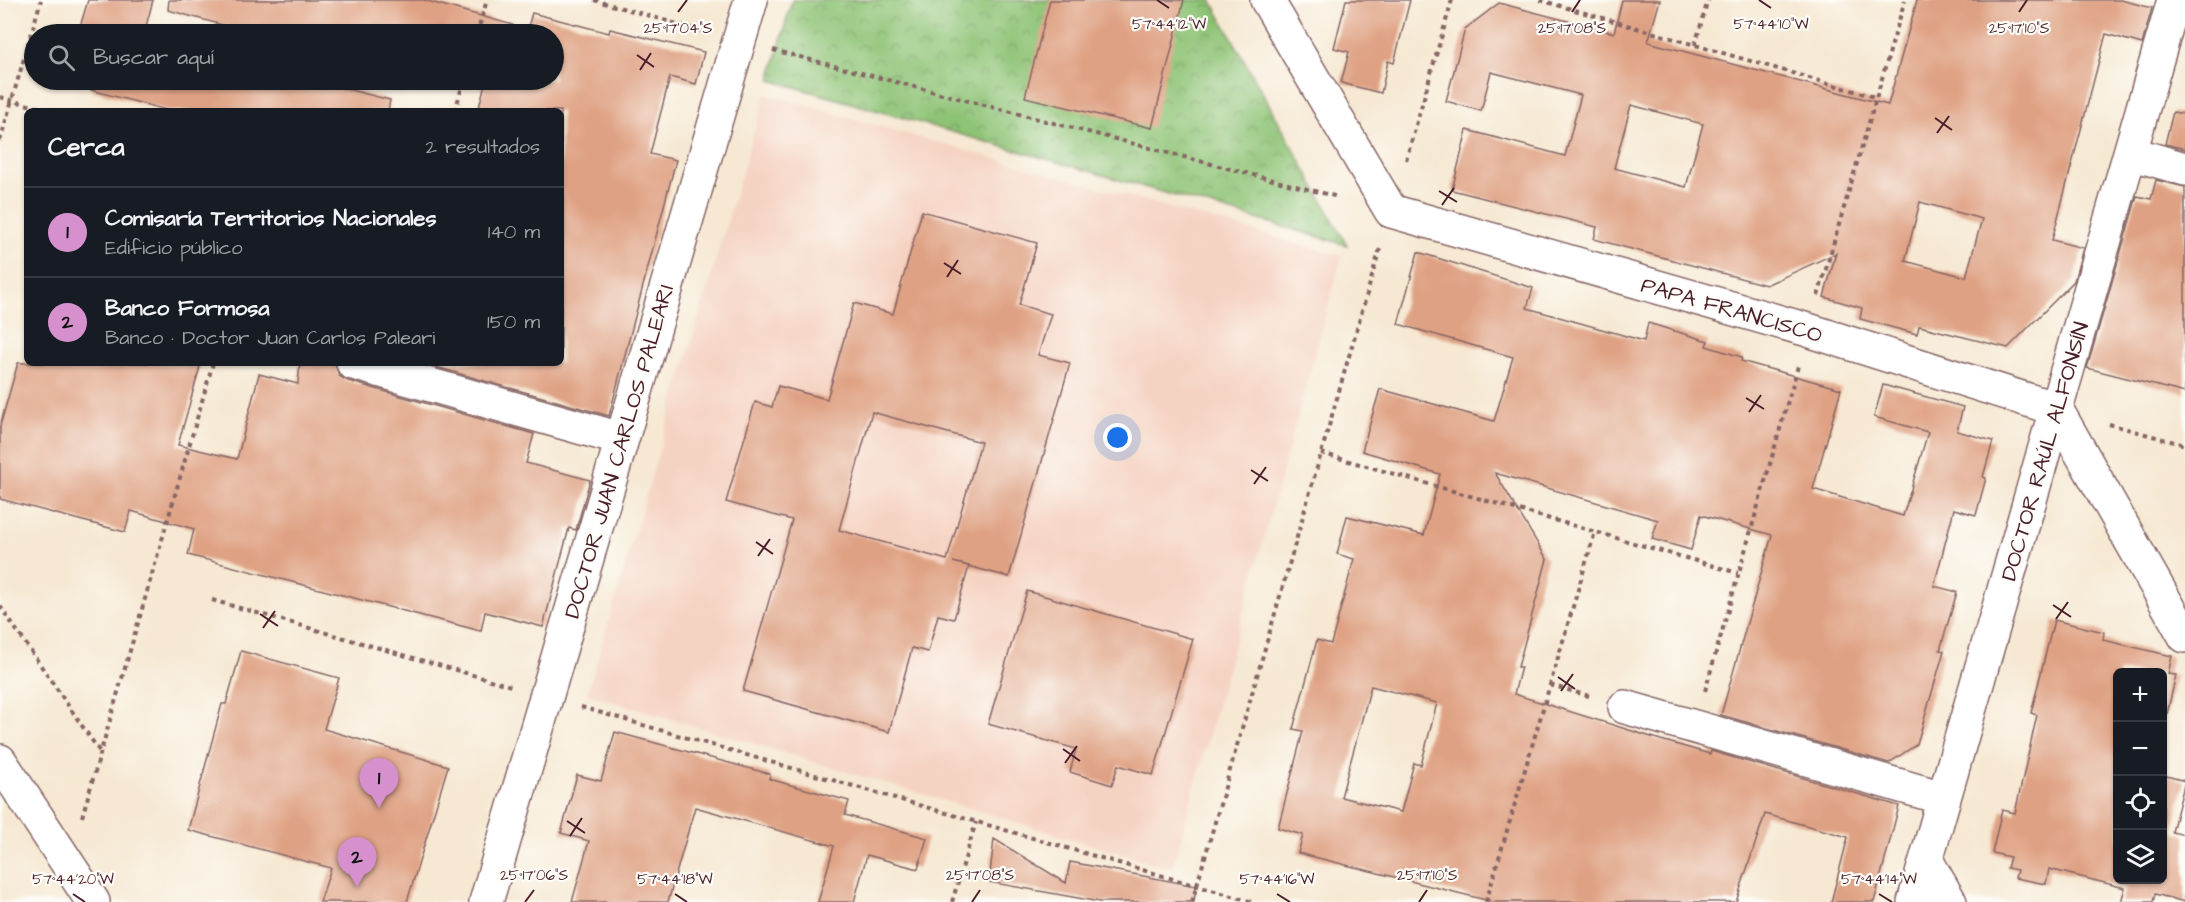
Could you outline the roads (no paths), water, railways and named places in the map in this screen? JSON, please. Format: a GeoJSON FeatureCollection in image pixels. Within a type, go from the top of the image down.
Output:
{"type":"FeatureCollection","features":[{"type":"Feature","properties":{"kind":"street","name":"DOCTOR JUAN CARLOS PALEARI"},"geometry":{"type":"LineString","coordinates":[[486,902],[750,0]]}},
{"type":"Feature","properties":{"kind":"street","name":"PAPA FRANCISCO"},"geometry":{"type":"LineString","coordinates":[[1267,0],[1391,211],[1808,330],[2056,409]]}},
{"type":"Feature","properties":{"kind":"street","name":"DOCTOR RAÚL ALFONSÍN"},"geometry":{"type":"LineString","coordinates":[[1914,902],[2130,153],[2171,1]]}},
{"type":"Feature","properties":{"kind":"street"},"geometry":{"type":"LineString","coordinates":[[2130,153],[2185,169]]}},
{"type":"Feature","properties":{"kind":"street"},"geometry":{"type":"LineString","coordinates":[[365,366],[621,439]]}},
{"type":"Feature","properties":{"kind":"street"},"geometry":{"type":"LineString","coordinates":[[2056,409],[2185,636]]}},
{"type":"Feature","properties":{"kind":"street"},"geometry":{"type":"LineString","coordinates":[[1625,707],[1943,798]]}},
{"type":"Feature","properties":{"kind":"street"},"geometry":{"type":"LineString","coordinates":[[0,761],[93,902]]}},
{"type":"Feature","properties":{"kind":"street"},"geometry":{"type":"LineString","coordinates":[[1926,860],[1950,902]]}},
{"type":"Feature","properties":{"kind":"place","name":"Comisaría Territorios Nacionales"},"geometry":{"type":"Point","coordinates":[379,808]}},
{"type":"Feature","properties":{"kind":"place","name":"Banco Formosa"},"geometry":{"type":"Point","coordinates":[357,887]}}]}
